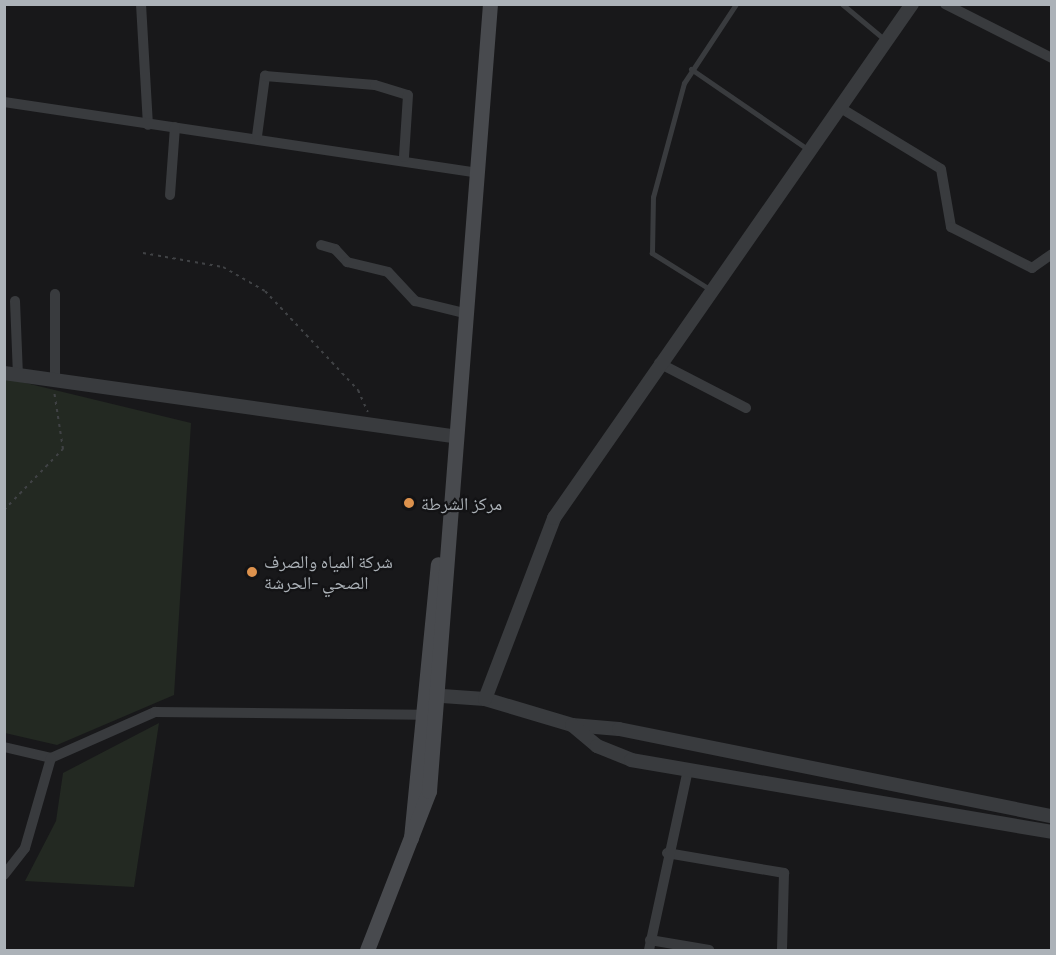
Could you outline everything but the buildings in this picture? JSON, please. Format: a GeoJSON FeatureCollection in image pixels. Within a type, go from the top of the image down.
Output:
{"type":"FeatureCollection","features":[{"type":"Feature","properties":{"kind":"main road"},"geometry":{"type":"LineString","coordinates":[[367,951],[428,800],[430,695],[453,460],[490,4]]}},
{"type":"Feature","properties":{"kind":"main road"},"geometry":{"type":"LineString","coordinates":[[375,951],[414,852],[411,839],[422,715],[430,695]]}},
{"type":"Feature","properties":{"kind":"street"},"geometry":{"type":"LineString","coordinates":[[141,4],[148,125]]}},
{"type":"Feature","properties":{"kind":"street"},"geometry":{"type":"LineString","coordinates":[[485,699],[554,518],[659,363],[712,291],[912,4]]}},
{"type":"Feature","properties":{"kind":"street"},"geometry":{"type":"LineString","coordinates":[[945,4],[1052,58]]}},
{"type":"Feature","properties":{"kind":"street"},"geometry":{"type":"LineString","coordinates":[[257,136],[266,76],[375,86],[408,95],[404,157]]}},
{"type":"Feature","properties":{"kind":"street"},"geometry":{"type":"LineString","coordinates":[[4,102],[148,125],[257,136],[404,157],[475,172]]}},
{"type":"Feature","properties":{"kind":"street"},"geometry":{"type":"LineString","coordinates":[[839,107],[941,169],[951,227],[1032,268],[1052,254]]}},
{"type":"Feature","properties":{"kind":"street"},"geometry":{"type":"LineString","coordinates":[[170,195],[175,127]]}},
{"type":"Feature","properties":{"kind":"street"},"geometry":{"type":"LineString","coordinates":[[321,245],[335,249],[346,262],[388,272],[415,301],[464,313]]}},
{"type":"Feature","properties":{"kind":"street"},"geometry":{"type":"LineString","coordinates":[[55,294],[55,382]]}},
{"type":"Feature","properties":{"kind":"street"},"geometry":{"type":"LineString","coordinates":[[15,301],[11,374],[55,382],[455,436]]}},
{"type":"Feature","properties":{"kind":"street"},"geometry":{"type":"LineString","coordinates":[[659,363],[746,408]]}},
{"type":"Feature","properties":{"kind":"street"},"geometry":{"type":"LineString","coordinates":[[430,695],[485,699],[572,725],[619,729],[1052,816]]}},
{"type":"Feature","properties":{"kind":"street"},"geometry":{"type":"LineString","coordinates":[[4,747],[51,758],[155,712],[422,715]]}},
{"type":"Feature","properties":{"kind":"street"},"geometry":{"type":"LineString","coordinates":[[572,725],[584,739],[616,755],[1052,832]]}},
{"type":"Feature","properties":{"kind":"street"},"geometry":{"type":"LineString","coordinates":[[4,875],[25,848],[51,758]]}},
{"type":"Feature","properties":{"kind":"street"},"geometry":{"type":"LineString","coordinates":[[688,769],[667,853],[650,945],[710,951]]}},
{"type":"Feature","properties":{"kind":"street"},"geometry":{"type":"LineString","coordinates":[[884,802],[886,783]]}},
{"type":"Feature","properties":{"kind":"street"},"geometry":{"type":"LineString","coordinates":[[667,853],[784,873],[782,951]]}},
{"type":"Feature","properties":{"kind":"lane"},"geometry":{"type":"LineString","coordinates":[[712,291],[659,262],[650,247],[653,197],[691,69],[736,4]]}},
{"type":"Feature","properties":{"kind":"lane"},"geometry":{"type":"LineString","coordinates":[[842,4],[886,41]]}},
{"type":"Feature","properties":{"kind":"lane"},"geometry":{"type":"LineString","coordinates":[[691,69],[809,150]]}},
{"type":"Feature","properties":{"kind":"path"},"geometry":{"type":"LineString","coordinates":[[143,253],[223,267],[265,291],[358,390],[370,424]]}},
{"type":"Feature","properties":{"kind":"path"},"geometry":{"type":"LineString","coordinates":[[4,510],[63,449],[54,415],[55,382]]}},
{"type":"Feature","properties":{"kind":"shaded area"},"geometry":{"type":"Polygon","coordinates":[[[5,378],[191,423],[174,695],[57,745],[5,733],[5,378]]]}},
{"type":"Feature","properties":{"kind":"shaded area"},"geometry":{"type":"Polygon","coordinates":[[[159,723],[134,887],[25,881],[56,821],[63,773],[159,723]]]}},
{"type":"Feature","properties":{"kind":"place","name":"مركز الشرطة"},"geometry":{"type":"Point","coordinates":[409,503]}},
{"type":"Feature","properties":{"kind":"place","name":"شركة المياه والصرف الصحي -الحرشة"},"geometry":{"type":"Point","coordinates":[252,572]}}]}
